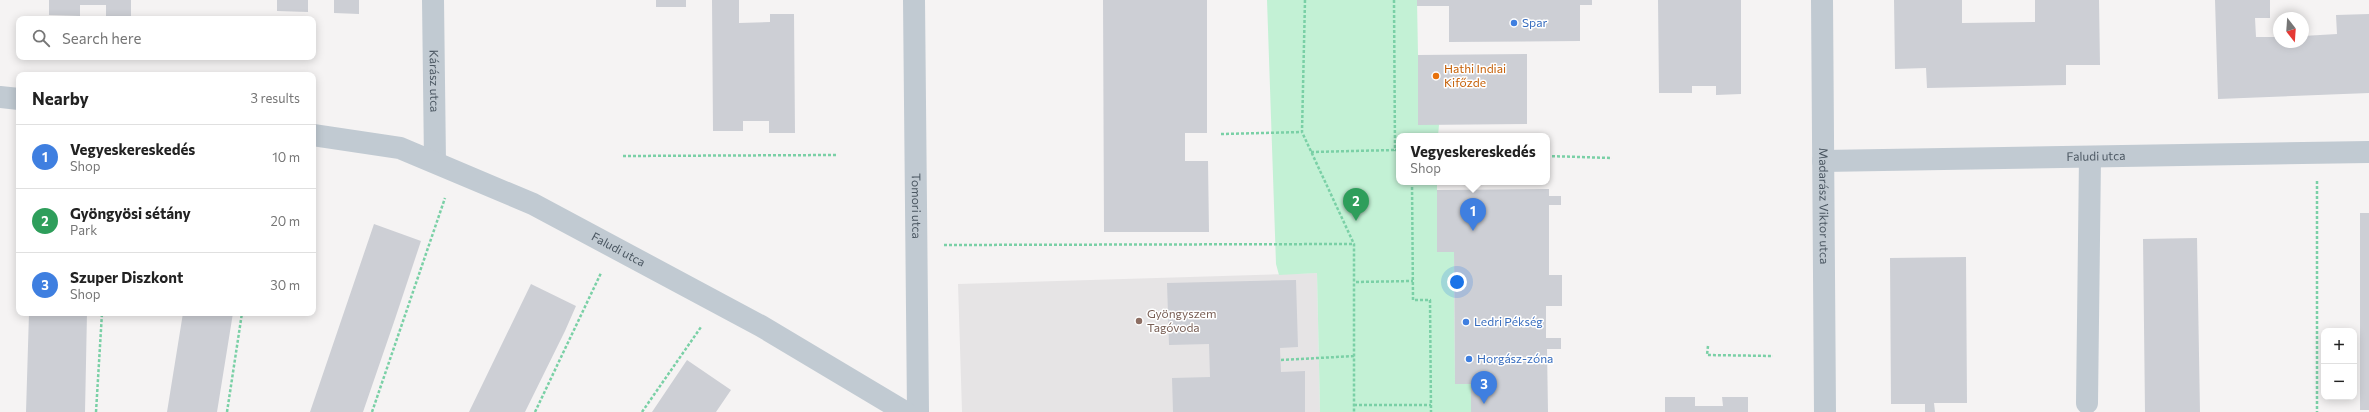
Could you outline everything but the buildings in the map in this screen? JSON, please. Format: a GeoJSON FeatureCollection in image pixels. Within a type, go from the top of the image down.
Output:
{"type":"FeatureCollection","features":[{"type":"Feature","properties":{"kind":"street","name":"Kárász utca"},"geometry":{"type":"LineString","coordinates":[[433,0],[444,167]]}},
{"type":"Feature","properties":{"kind":"street","name":"Tomori utca"},"geometry":{"type":"LineString","coordinates":[[914,0],[915,245],[918,412]]}},
{"type":"Feature","properties":{"kind":"street","name":"Madarász Viktor utca"},"geometry":{"type":"LineString","coordinates":[[1822,0],[1825,412]]}},
{"type":"Feature","properties":{"kind":"street"},"geometry":{"type":"LineString","coordinates":[[0,97],[16,99]]}},
{"type":"Feature","properties":{"kind":"street","name":"Faludi utca"},"geometry":{"type":"LineString","coordinates":[[316,135],[400,148],[533,204],[761,326],[905,412]]}},
{"type":"Feature","properties":{"kind":"street","name":"Faludi utca"},"geometry":{"type":"LineString","coordinates":[[1823,161],[2369,152]]}},
{"type":"Feature","properties":{"kind":"street"},"geometry":{"type":"LineString","coordinates":[[2087,403],[2090,157]]}},
{"type":"Feature","properties":{"kind":"path"},"geometry":{"type":"LineString","coordinates":[[1305,0],[1302,132],[1354,244],[1356,282],[1354,412]]}},
{"type":"Feature","properties":{"kind":"path"},"geometry":{"type":"LineString","coordinates":[[1394,0],[1397,133]]}},
{"type":"Feature","properties":{"kind":"path"},"geometry":{"type":"LineString","coordinates":[[1221,134],[1302,132]]}},
{"type":"Feature","properties":{"kind":"path"},"geometry":{"type":"LineString","coordinates":[[1311,152],[1396,150]]}},
{"type":"Feature","properties":{"kind":"path"},"geometry":{"type":"LineString","coordinates":[[2317,153],[2317,412]]}},
{"type":"Feature","properties":{"kind":"path"},"geometry":{"type":"LineString","coordinates":[[623,156],[836,155]]}},
{"type":"Feature","properties":{"kind":"path"},"geometry":{"type":"LineString","coordinates":[[1550,156],[1612,158]]}},
{"type":"Feature","properties":{"kind":"path"},"geometry":{"type":"LineString","coordinates":[[372,412],[444,167]]}},
{"type":"Feature","properties":{"kind":"path"},"geometry":{"type":"LineString","coordinates":[[1412,185],[1413,300],[1430,300],[1431,412]]}},
{"type":"Feature","properties":{"kind":"path"},"geometry":{"type":"LineString","coordinates":[[915,245],[1354,244]]}},
{"type":"Feature","properties":{"kind":"path"},"geometry":{"type":"LineString","coordinates":[[534,412],[614,247]]}},
{"type":"Feature","properties":{"kind":"path"},"geometry":{"type":"LineString","coordinates":[[1356,282],[1413,281]]}},
{"type":"Feature","properties":{"kind":"path"},"geometry":{"type":"LineString","coordinates":[[642,412],[717,303]]}},
{"type":"Feature","properties":{"kind":"path"},"geometry":{"type":"LineString","coordinates":[[96,412],[102,316]]}},
{"type":"Feature","properties":{"kind":"path"},"geometry":{"type":"LineString","coordinates":[[227,412],[242,316]]}},
{"type":"Feature","properties":{"kind":"path"},"geometry":{"type":"LineString","coordinates":[[1708,346],[1707,355],[1773,356]]}},
{"type":"Feature","properties":{"kind":"path"},"geometry":{"type":"LineString","coordinates":[[1281,360],[1355,356]]}},
{"type":"Feature","properties":{"kind":"path"},"geometry":{"type":"LineString","coordinates":[[1354,405],[1431,406]]}},
{"type":"Feature","properties":{"kind":"shaded area","name":"Gyöngyszem Tagóvoda"},"geometry":{"type":"Polygon","coordinates":[[[1317,273],[1320,412],[962,412],[958,284],[1317,273]]]}},
{"type":"Feature","properties":{"kind":"green space"},"geometry":{"type":"Polygon","coordinates":[[[1267,0],[1417,0],[1418,55],[1439,125],[1438,133],[1396,133],[1396,185],[1437,185],[1437,252],[1454,252],[1455,384],[1471,384],[1471,412],[1320,412],[1317,273],[1279,275],[1276,264],[1267,0]]]}},
{"type":"Feature","properties":{"kind":"place","name":"Spar"},"geometry":{"type":"Point","coordinates":[1514,23]}},
{"type":"Feature","properties":{"kind":"place","name":"Hathi Indiai Kifőzde"},"geometry":{"type":"Point","coordinates":[1436,76]}},
{"type":"Feature","properties":{"kind":"place","name":"Gyöngyösi sétány"},"geometry":{"type":"Point","coordinates":[1356,221]}},
{"type":"Feature","properties":{"kind":"place","name":"Vegyeskereskedés"},"geometry":{"type":"Point","coordinates":[1473,231]}},
{"type":"Feature","properties":{"kind":"place","name":"Gyöngyszem Tagóvoda"},"geometry":{"type":"Point","coordinates":[1139,321]}},
{"type":"Feature","properties":{"kind":"place","name":"Ledri Pékség"},"geometry":{"type":"Point","coordinates":[1466,322]}},
{"type":"Feature","properties":{"kind":"place","name":"Horgász-zóna"},"geometry":{"type":"Point","coordinates":[1469,359]}},
{"type":"Feature","properties":{"kind":"place","name":"Szuper Diszkont"},"geometry":{"type":"Point","coordinates":[1484,404]}}]}
